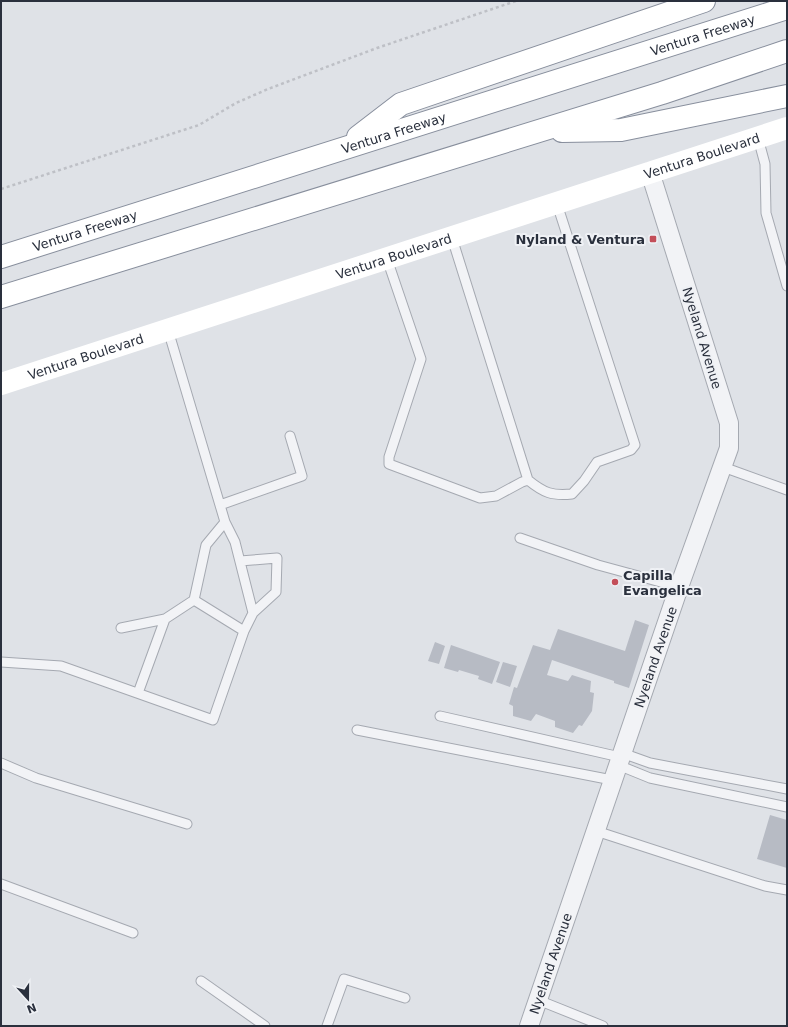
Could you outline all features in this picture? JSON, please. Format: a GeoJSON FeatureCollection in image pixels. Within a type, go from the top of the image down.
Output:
{"type":"FeatureCollection","features":[{"type":"Feature","properties":{"kind":"main road"},"geometry":{"type":"LineString","coordinates":[[345,147],[401,104],[704,1]]}},
{"type":"Feature","properties":{"kind":"main road","name":"Ventura Freeway"},"geometry":{"type":"LineString","coordinates":[[1,257],[787,8]]}},
{"type":"Feature","properties":{"kind":"main road"},"geometry":{"type":"LineString","coordinates":[[1,297],[662,93],[787,51]]}},
{"type":"Feature","properties":{"kind":"main road"},"geometry":{"type":"LineString","coordinates":[[535,132],[621,130],[787,96]]}},
{"type":"Feature","properties":{"kind":"main road","name":"Ventura Boulevard"},"geometry":{"type":"LineString","coordinates":[[1,384],[557,204],[757,136],[787,128]]}},
{"type":"Feature","properties":{"kind":"street","name":"Nyeland Avenue"},"geometry":{"type":"LineString","coordinates":[[529,1026],[678,586],[729,448],[729,423],[650,172]]}},
{"type":"Feature","properties":{"kind":"lane"},"geometry":{"type":"LineString","coordinates":[[757,136],[765,164],[766,213],[787,286]]}},
{"type":"Feature","properties":{"kind":"lane"},"geometry":{"type":"LineString","coordinates":[[452,238],[528,480],[541,491],[556,496],[572,494],[584,481],[597,462],[630,450],[634,445],[557,204]]}},
{"type":"Feature","properties":{"kind":"lane"},"geometry":{"type":"LineString","coordinates":[[386,259],[421,359],[389,457],[390,464],[480,498],[496,496],[528,480]]}},
{"type":"Feature","properties":{"kind":"lane"},"geometry":{"type":"LineString","coordinates":[[168,330],[225,522],[235,542],[253,613]]}},
{"type":"Feature","properties":{"kind":"lane"},"geometry":{"type":"LineString","coordinates":[[220,505],[302,476],[290,436]]}},
{"type":"Feature","properties":{"kind":"lane"},"geometry":{"type":"LineString","coordinates":[[723,467],[787,490]]}},
{"type":"Feature","properties":{"kind":"lane"},"geometry":{"type":"LineString","coordinates":[[121,628],[165,619],[194,600],[206,545],[225,522]]}},
{"type":"Feature","properties":{"kind":"lane"},"geometry":{"type":"LineString","coordinates":[[520,538],[598,565],[678,586]]}},
{"type":"Feature","properties":{"kind":"lane"},"geometry":{"type":"LineString","coordinates":[[1,662],[61,666],[213,720],[244,631],[253,613],[276,592],[277,558],[240,561]]}},
{"type":"Feature","properties":{"kind":"lane"},"geometry":{"type":"LineString","coordinates":[[194,600],[244,631]]}},
{"type":"Feature","properties":{"kind":"lane"},"geometry":{"type":"LineString","coordinates":[[138,694],[165,619]]}},
{"type":"Feature","properties":{"kind":"lane"},"geometry":{"type":"LineString","coordinates":[[440,716],[618,764],[650,778],[787,807]]}},
{"type":"Feature","properties":{"kind":"lane"},"geometry":{"type":"LineString","coordinates":[[357,730],[546,766],[650,762],[787,789]]}},
{"type":"Feature","properties":{"kind":"lane"},"geometry":{"type":"LineString","coordinates":[[1,763],[36,778],[187,824]]}},
{"type":"Feature","properties":{"kind":"lane"},"geometry":{"type":"LineString","coordinates":[[596,831],[764,886],[787,890]]}},
{"type":"Feature","properties":{"kind":"lane"},"geometry":{"type":"LineString","coordinates":[[1,884],[133,933]]}},
{"type":"Feature","properties":{"kind":"lane"},"geometry":{"type":"LineString","coordinates":[[327,1026],[344,979],[405,998]]}},
{"type":"Feature","properties":{"kind":"lane"},"geometry":{"type":"LineString","coordinates":[[201,981],[265,1026]]}},
{"type":"Feature","properties":{"kind":"lane"},"geometry":{"type":"LineString","coordinates":[[538,1000],[603,1026]]}},
{"type":"Feature","properties":{"kind":"path"},"geometry":{"type":"LineString","coordinates":[[1,189],[199,125],[236,103],[268,89],[377,48],[516,1]]}},
{"type":"Feature","properties":{"kind":"building"},"geometry":{"type":"Polygon","coordinates":[[[635,620],[649,625],[629,688],[614,683],[614,681],[552,660],[547,675],[568,681],[572,675],[591,681],[590,692],[594,693],[592,711],[582,726],[579,725],[573,733],[555,727],[555,721],[536,714],[531,721],[513,716],[513,706],[509,704],[514,687],[517,688],[533,645],[550,650],[558,629],[625,651],[635,620]]]}},
{"type":"Feature","properties":{"kind":"building"},"geometry":{"type":"Polygon","coordinates":[[[435,642],[445,646],[439,664],[428,661],[435,642]]]}},
{"type":"Feature","properties":{"kind":"building"},"geometry":{"type":"Polygon","coordinates":[[[451,645],[500,662],[492,684],[478,679],[479,676],[459,670],[458,672],[444,668],[451,645]]]}},
{"type":"Feature","properties":{"kind":"building"},"geometry":{"type":"Polygon","coordinates":[[[503,662],[517,666],[510,687],[496,682],[503,662]]]}},
{"type":"Feature","properties":{"kind":"building"},"geometry":{"type":"Polygon","coordinates":[[[770,815],[787,820],[787,868],[757,859],[770,815]]]}},
{"type":"Feature","properties":{"kind":"place","name":"Nyland & Ventura"},"geometry":{"type":"Point","coordinates":[653,239]}},
{"type":"Feature","properties":{"kind":"place","name":"Capilla Evangelica"},"geometry":{"type":"Point","coordinates":[615,582]}}]}
